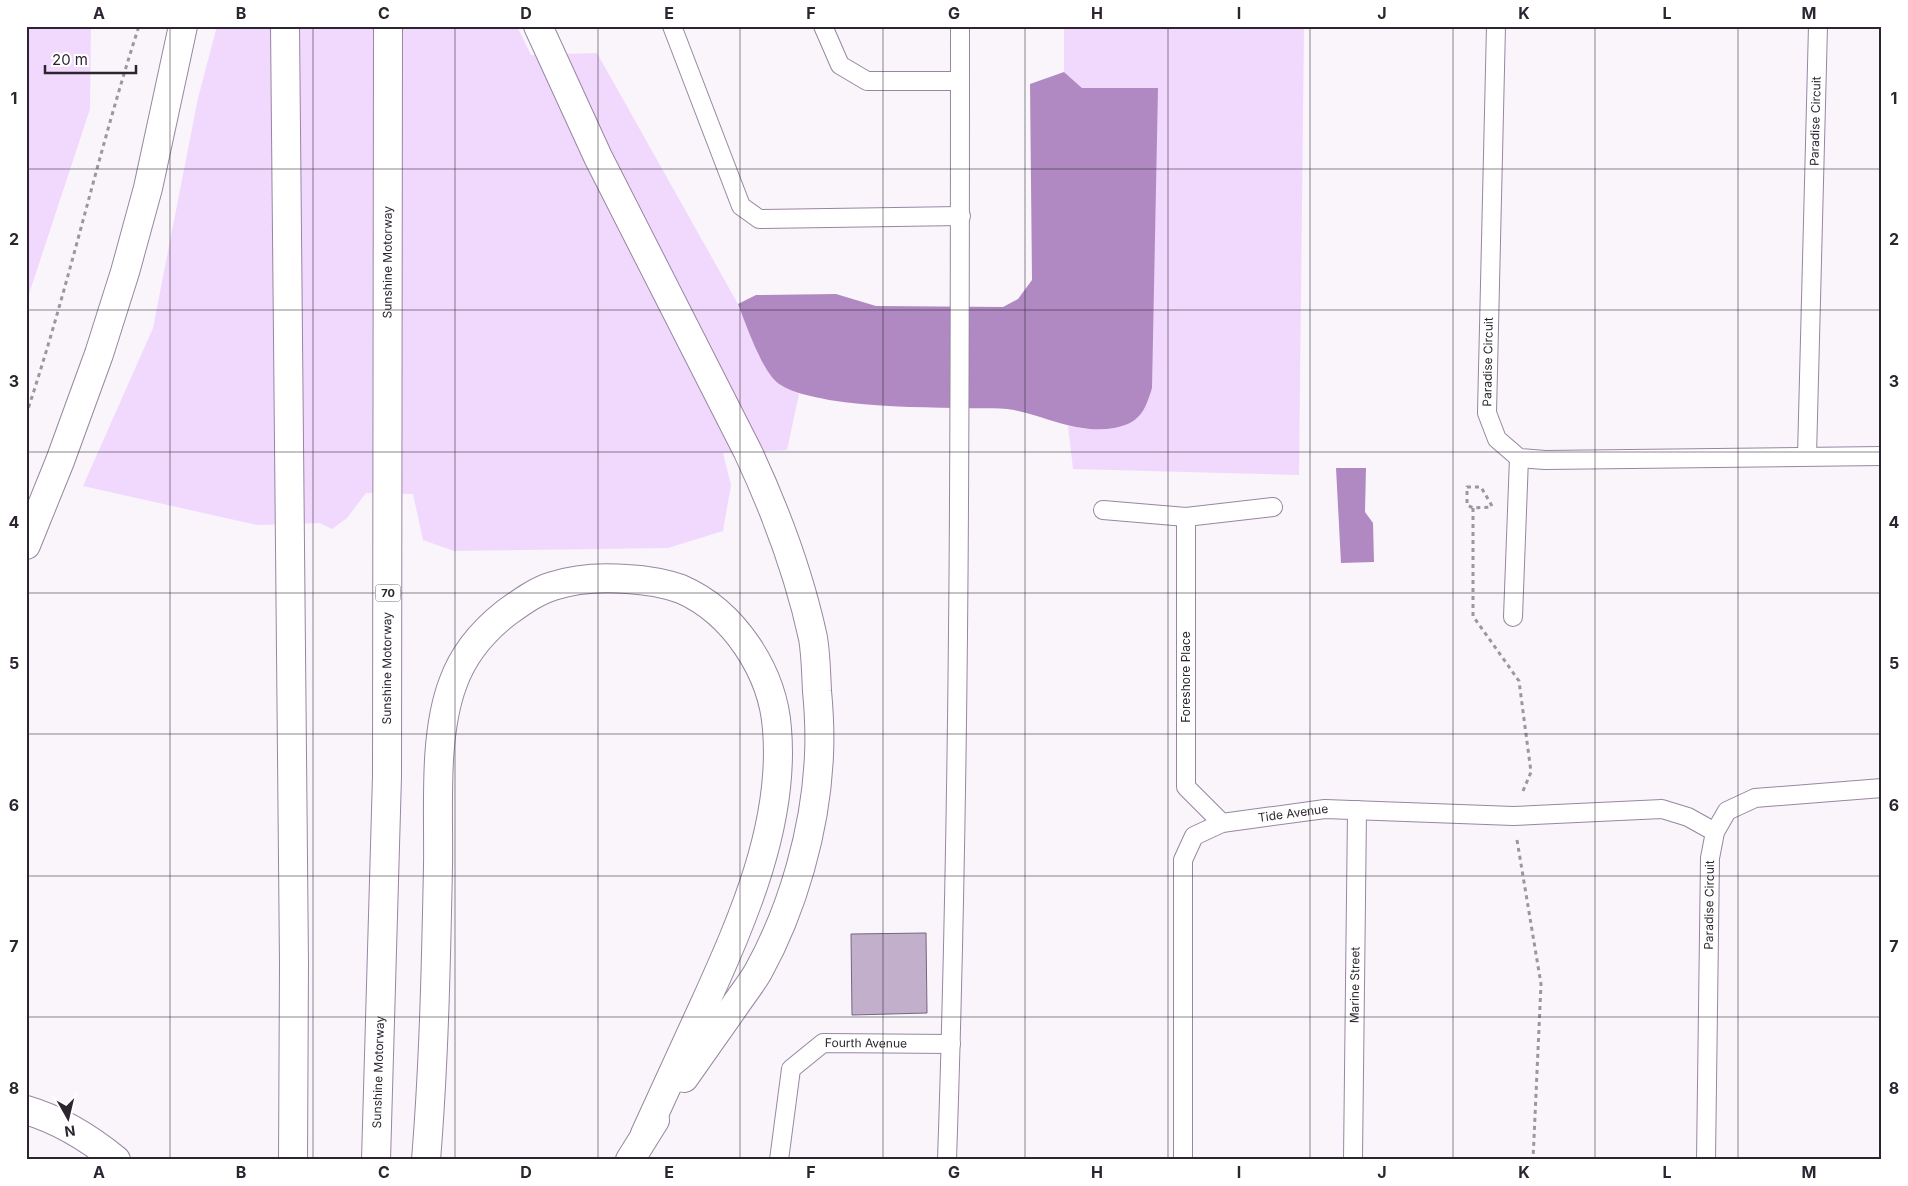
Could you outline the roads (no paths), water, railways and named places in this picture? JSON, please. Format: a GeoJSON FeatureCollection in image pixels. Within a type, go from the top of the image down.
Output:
{"type":"FeatureCollection","features":[{"type":"Feature","properties":{"kind":"highway"},"geometry":{"type":"LineString","coordinates":[[26,545],[96,363],[125,272],[148,188],[183,26]]}},
{"type":"Feature","properties":{"kind":"highway"},"geometry":{"type":"LineString","coordinates":[[285,26],[294,944],[293,1160]]}},
{"type":"Feature","properties":{"kind":"highway","name":"Sunshine Motorway"},"geometry":{"type":"LineString","coordinates":[[376,1160],[387,766],[388,26]]}},
{"type":"Feature","properties":{"kind":"highway"},"geometry":{"type":"LineString","coordinates":[[538,26],[598,157],[771,501],[803,596],[813,640],[819,718],[819,755],[810,823],[792,895],[777,935],[757,974],[645,1134],[630,1160]]}},
{"type":"Feature","properties":{"kind":"highway"},"geometry":{"type":"LineString","coordinates":[[426,1160],[430,1114],[438,897],[440,740],[445,709],[454,680],[468,653],[491,625],[521,602],[551,586],[580,579],[612,578],[653,582],[679,589],[702,600],[720,613],[737,630],[757,661],[769,690],[777,725],[778,759],[774,800],[763,852],[748,904],[645,1134]]}},
{"type":"Feature","properties":{"kind":"highway"},"geometry":{"type":"LineString","coordinates":[[26,1110],[61,1123],[96,1144],[116,1160]]}},
{"type":"Feature","properties":{"kind":"lane"},"geometry":{"type":"LineString","coordinates":[[672,26],[741,206],[759,219],[960,216]]}},
{"type":"Feature","properties":{"kind":"lane"},"geometry":{"type":"LineString","coordinates":[[823,26],[840,65],[867,80],[960,81]]}},
{"type":"Feature","properties":{"kind":"lane"},"geometry":{"type":"LineString","coordinates":[[948,1160],[952,1044],[960,426],[960,26]]}},
{"type":"Feature","properties":{"kind":"lane","name":"Paradise Circuit"},"geometry":{"type":"LineString","coordinates":[[1496,26],[1487,413],[1497,439],[1519,458]]}},
{"type":"Feature","properties":{"kind":"lane","name":"Paradise Circuit"},"geometry":{"type":"LineString","coordinates":[[1807,456],[1818,26]]}},
{"type":"Feature","properties":{"kind":"lane"},"geometry":{"type":"LineString","coordinates":[[1513,617],[1519,458],[1545,460],[1882,456]]}},
{"type":"Feature","properties":{"kind":"lane"},"geometry":{"type":"LineString","coordinates":[[1103,510],[1186,517],[1273,507]]}},
{"type":"Feature","properties":{"kind":"lane","name":"Foreshore Place"},"geometry":{"type":"LineString","coordinates":[[1186,517],[1186,787],[1222,823]]}},
{"type":"Feature","properties":{"kind":"lane","name":"Paradise Circuit"},"geometry":{"type":"LineString","coordinates":[[1706,1160],[1710,858],[1715,832],[1727,811],[1755,798],[1882,788]]}},
{"type":"Feature","properties":{"kind":"lane","name":"Tide Avenue"},"geometry":{"type":"LineString","coordinates":[[1184,1160],[1183,860],[1194,836],[1222,823],[1325,809],[1513,816],[1662,809],[1688,817],[1715,832]]}},
{"type":"Feature","properties":{"kind":"lane","name":"Marine Street"},"geometry":{"type":"LineString","coordinates":[[1354,1160],[1356,810]]}},
{"type":"Feature","properties":{"kind":"lane","name":"Fourth Avenue"},"geometry":{"type":"LineString","coordinates":[[779,1160],[791,1070],[823,1043],[952,1044]]}}]}
